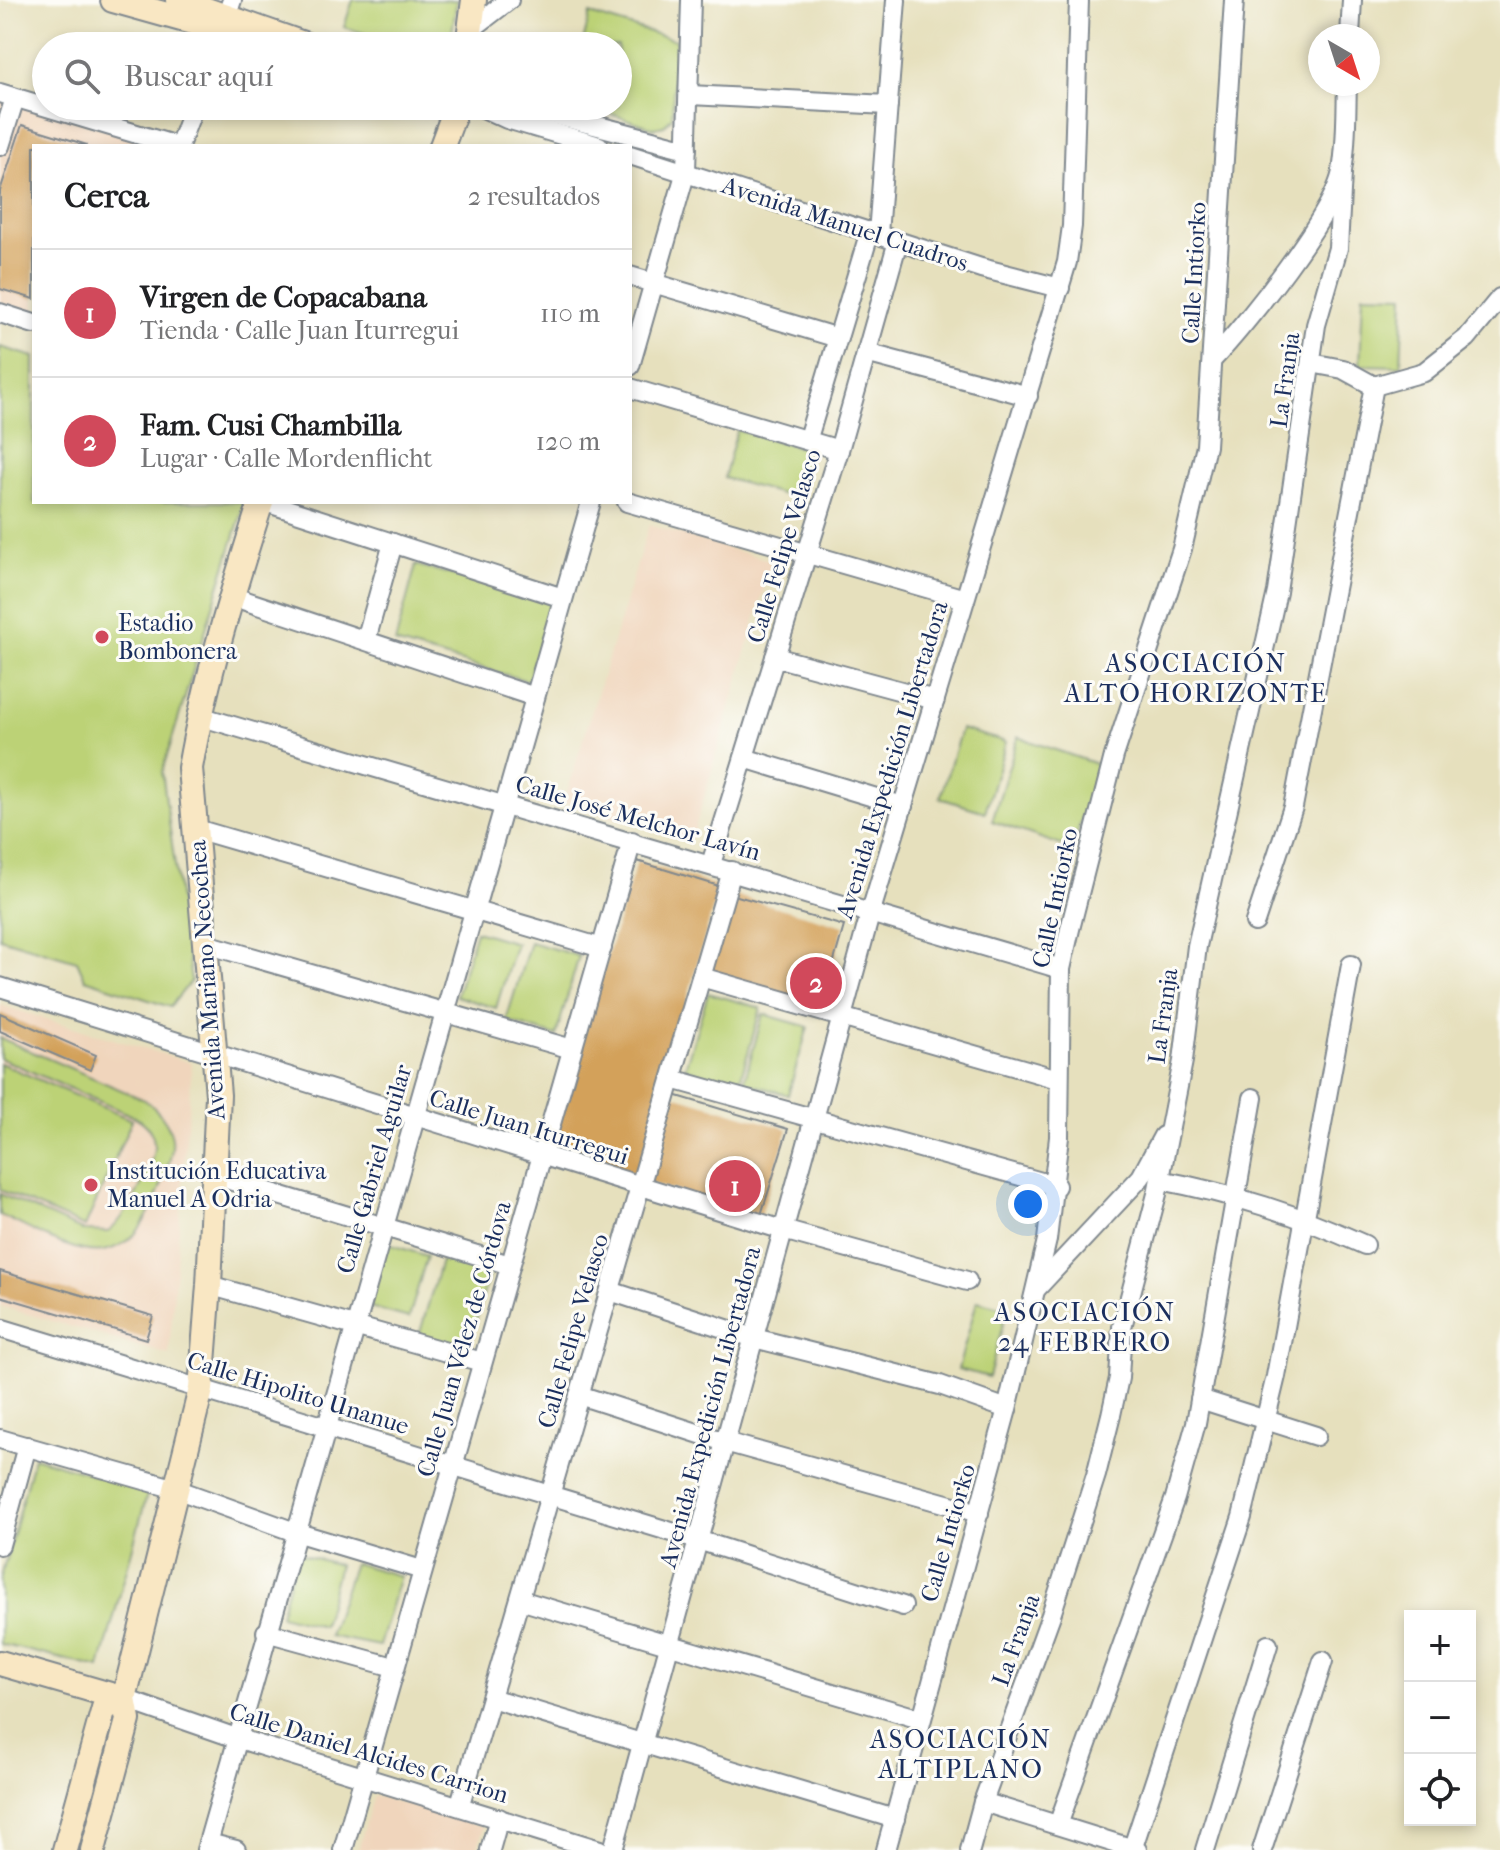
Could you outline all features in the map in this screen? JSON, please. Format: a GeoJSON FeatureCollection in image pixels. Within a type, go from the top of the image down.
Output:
{"type":"FeatureCollection","features":[{"type":"Feature","properties":{"kind":"street"},"geometry":{"type":"LineString","coordinates":[[113,0],[155,6],[257,32]]}},
{"type":"Feature","properties":{"kind":"street"},"geometry":{"type":"LineString","coordinates":[[178,0],[245,32]]}},
{"type":"Feature","properties":{"kind":"street"},"geometry":{"type":"LineString","coordinates":[[470,32],[474,0]]}},
{"type":"Feature","properties":{"kind":"street"},"geometry":{"type":"LineString","coordinates":[[475,32],[509,0]]}},
{"type":"Feature","properties":{"kind":"street"},"geometry":{"type":"LineString","coordinates":[[632,359],[686,171],[691,0]]}},
{"type":"Feature","properties":{"kind":"street","name":"Calle Felipe Velasco"},"geometry":{"type":"LineString","coordinates":[[808,438],[874,233],[896,0]]}},
{"type":"Feature","properties":{"kind":"street","name":"Avenida Expedición Libertadora"},"geometry":{"type":"LineString","coordinates":[[613,1850],[871,911],[1060,288],[1072,226],[1079,0]]}},
{"type":"Feature","properties":{"kind":"street","name":"Calle Intiorko"},"geometry":{"type":"LineString","coordinates":[[886,1850],[1007,1409],[1036,1290],[1056,1186],[1061,969],[1114,756],[1182,549],[1206,446],[1234,0]]}},
{"type":"Feature","properties":{"kind":"street"},"geometry":{"type":"LineString","coordinates":[[1351,24],[1352,0]]}},
{"type":"Feature","properties":{"kind":"street"},"geometry":{"type":"LineString","coordinates":[[0,146],[7,95],[32,102]]}},
{"type":"Feature","properties":{"kind":"street"},"geometry":{"type":"LineString","coordinates":[[690,95],[888,105]]}},
{"type":"Feature","properties":{"kind":"street","name":"La Franja"},"geometry":{"type":"LineString","coordinates":[[970,1850],[983,1802],[1051,1615],[1096,1475],[1119,1378],[1122,1327],[1160,1180],[1183,1061],[1197,946],[1277,592],[1316,325],[1338,248],[1346,96]]}},
{"type":"Feature","properties":{"kind":"street"},"geometry":{"type":"LineString","coordinates":[[91,120],[171,144]]}},
{"type":"Feature","properties":{"kind":"street"},"geometry":{"type":"LineString","coordinates":[[179,144],[188,120]]}},
{"type":"Feature","properties":{"kind":"street"},"geometry":{"type":"LineString","coordinates":[[443,144],[452,120]]}},
{"type":"Feature","properties":{"kind":"street"},"geometry":{"type":"LineString","coordinates":[[510,120],[592,144]]}},
{"type":"Feature","properties":{"kind":"street"},"geometry":{"type":"LineString","coordinates":[[575,120],[687,149]]}},
{"type":"Feature","properties":{"kind":"street","name":"Avenida Manuel Cuadros"},"geometry":{"type":"LineString","coordinates":[[632,156],[686,171],[773,203],[1060,288]]}},
{"type":"Feature","properties":{"kind":"street","name":"La Franja"},"geometry":{"type":"LineString","coordinates":[[1213,359],[1234,337],[1307,239],[1342,173]]}},
{"type":"Feature","properties":{"kind":"street","name":"Calle Felipe Velasco"},"geometry":{"type":"LineString","coordinates":[[711,864],[839,450],[898,241]]}},
{"type":"Feature","properties":{"kind":"street"},"geometry":{"type":"LineString","coordinates":[[632,277],[838,338]]}},
{"type":"Feature","properties":{"kind":"street"},"geometry":{"type":"LineString","coordinates":[[1311,363],[1343,369],[1374,386],[1424,372],[1467,338],[1500,298]]}},
{"type":"Feature","properties":{"kind":"street"},"geometry":{"type":"LineString","coordinates":[[0,313],[32,323]]}},
{"type":"Feature","properties":{"kind":"street"},"geometry":{"type":"LineString","coordinates":[[866,353],[1028,396]]}},
{"type":"Feature","properties":{"kind":"street"},"geometry":{"type":"LineString","coordinates":[[1255,922],[1293,807],[1374,386]]}},
{"type":"Feature","properties":{"kind":"street"},"geometry":{"type":"LineString","coordinates":[[632,389],[808,438],[839,450]]}},
{"type":"Feature","properties":{"kind":"street"},"geometry":{"type":"LineString","coordinates":[[632,503],[965,599]]}},
{"type":"Feature","properties":{"kind":"street","name":"Avenida Mariano Necochea"},"geometry":{"type":"LineString","coordinates":[[93,1850],[128,1720],[124,1699],[201,1389],[216,1176],[218,1095],[190,768],[199,716],[231,596],[262,504]]}},
{"type":"Feature","properties":{"kind":"street"},"geometry":{"type":"LineString","coordinates":[[269,504],[563,598]]}},
{"type":"Feature","properties":{"kind":"street","name":"Calle Gabriel Aguilar"},"geometry":{"type":"LineString","coordinates":[[207,1846],[590,504]]}},
{"type":"Feature","properties":{"kind":"street"},"geometry":{"type":"LineString","coordinates":[[366,640],[393,543]]}},
{"type":"Feature","properties":{"kind":"street"},"geometry":{"type":"LineString","coordinates":[[231,596],[535,697]]}},
{"type":"Feature","properties":{"kind":"street"},"geometry":{"type":"LineString","coordinates":[[775,657],[935,700]]}},
{"type":"Feature","properties":{"kind":"street","name":"Calle José Melchor Lavín"},"geometry":{"type":"LineString","coordinates":[[199,716],[505,803],[1061,969]]}},
{"type":"Feature","properties":{"kind":"street"},"geometry":{"type":"LineString","coordinates":[[744,758],[903,806]]}},
{"type":"Feature","properties":{"kind":"street"},"geometry":{"type":"LineString","coordinates":[[196,829],[602,948]]}},
{"type":"Feature","properties":{"kind":"street","name":"Calle Juan Vélez de Córdova"},"geometry":{"type":"LineString","coordinates":[[343,1850],[632,841]]}},
{"type":"Feature","properties":{"kind":"street","name":"Calle Felipe Velasco"},"geometry":{"type":"LineString","coordinates":[[460,1804],[732,871]]}},
{"type":"Feature","properties":{"kind":"street"},"geometry":{"type":"LineString","coordinates":[[206,944],[572,1049]]}},
{"type":"Feature","properties":{"kind":"street"},"geometry":{"type":"LineString","coordinates":[[983,1802],[1134,1850],[1242,1517],[1266,1419],[1306,1218],[1351,965]]}},
{"type":"Feature","properties":{"kind":"street"},"geometry":{"type":"LineString","coordinates":[[701,977],[1058,1079]]}},
{"type":"Feature","properties":{"kind":"street","name":"Calle Juan Iturregui"},"geometry":{"type":"LineString","coordinates":[[0,987],[783,1230],[967,1281]]}},
{"type":"Feature","properties":{"kind":"street"},"geometry":{"type":"LineString","coordinates":[[672,1079],[1056,1186]]}},
{"type":"Feature","properties":{"kind":"street"},"geometry":{"type":"LineString","coordinates":[[1058,1825],[1175,1498],[1200,1399],[1253,1098]]}},
{"type":"Feature","properties":{"kind":"street"},"geometry":{"type":"LineString","coordinates":[[1036,1290],[1141,1177],[1168,1127]]}},
{"type":"Feature","properties":{"kind":"street"},"geometry":{"type":"LineString","coordinates":[[216,1176],[510,1265]]}},
{"type":"Feature","properties":{"kind":"street"},"geometry":{"type":"LineString","coordinates":[[1160,1180],[1236,1195],[1306,1218],[1365,1245]]}},
{"type":"Feature","properties":{"kind":"street"},"geometry":{"type":"LineString","coordinates":[[209,1285],[482,1362]]}},
{"type":"Feature","properties":{"kind":"street"},"geometry":{"type":"LineString","coordinates":[[610,1291],[754,1338],[940,1385],[1007,1409]]}},
{"type":"Feature","properties":{"kind":"street","name":"Calle Hipolito Unanue"},"geometry":{"type":"LineString","coordinates":[[0,1328],[698,1540],[903,1606]]}},
{"type":"Feature","properties":{"kind":"street"},"geometry":{"type":"LineString","coordinates":[[579,1395],[725,1442],[979,1513]]}},
{"type":"Feature","properties":{"kind":"street"},"geometry":{"type":"LineString","coordinates":[[1200,1399],[1316,1436]]}},
{"type":"Feature","properties":{"kind":"street"},"geometry":{"type":"LineString","coordinates":[[0,1439],[176,1489],[295,1532],[422,1570]]}},
{"type":"Feature","properties":{"kind":"street"},"geometry":{"type":"LineString","coordinates":[[0,1545],[27,1446]]}},
{"type":"Feature","properties":{"kind":"street"},"geometry":{"type":"LineString","coordinates":[[520,1600],[920,1719]]}},
{"type":"Feature","properties":{"kind":"street"},"geometry":{"type":"LineString","coordinates":[[266,1632],[394,1667]]}},
{"type":"Feature","properties":{"kind":"street"},"geometry":{"type":"LineString","coordinates":[[1205,1850],[1268,1645]]}},
{"type":"Feature","properties":{"kind":"street"},"geometry":{"type":"LineString","coordinates":[[1262,1850],[1323,1661]]}},
{"type":"Feature","properties":{"kind":"street"},"geometry":{"type":"LineString","coordinates":[[2,1670],[124,1699]]}},
{"type":"Feature","properties":{"kind":"street"},"geometry":{"type":"LineString","coordinates":[[491,1698],[895,1819]]}},
{"type":"Feature","properties":{"kind":"street","name":"Avenida Mariano Necochea"},"geometry":{"type":"LineString","coordinates":[[65,1850],[104,1708],[124,1699]]}},
{"type":"Feature","properties":{"kind":"street","name":"Calle Daniel Alcides Carrion"},"geometry":{"type":"LineString","coordinates":[[124,1699],[236,1738],[363,1778],[460,1804],[600,1850]]}},
{"type":"Feature","properties":{"kind":"street"},"geometry":{"type":"LineString","coordinates":[[490,1850],[499,1818]]}},
{"type":"Feature","properties":{"kind":"street"},"geometry":{"type":"LineString","coordinates":[[207,1846],[236,1850]]}},
{"type":"Feature","properties":{"kind":"shaded area"},"geometry":{"type":"Polygon","coordinates":[[[0,97],[32,107],[32,120],[75,120],[153,144],[32,144],[32,318],[0,308],[0,97]]]}},
{"type":"Feature","properties":{"kind":"shaded area"},"geometry":{"type":"Polygon","coordinates":[[[649,525],[769,560],[771,566],[693,835],[687,839],[564,802],[649,525]]]}},
{"type":"Feature","properties":{"kind":"shaded area","name":"Institución Educativa Manuel A Odria"},"geometry":{"type":"Polygon","coordinates":[[[0,1005],[192,1063],[169,1355],[0,1306],[0,1005]]]}},
{"type":"Feature","properties":{"kind":"shaded area"},"geometry":{"type":"Polygon","coordinates":[[[374,1795],[484,1827],[477,1850],[358,1850],[374,1795]]]}},
{"type":"Feature","properties":{"kind":"green space"},"geometry":{"type":"Polygon","coordinates":[[[353,0],[457,0],[452,32],[360,32],[344,27],[353,0]]]}},
{"type":"Feature","properties":{"kind":"green space"},"geometry":{"type":"Polygon","coordinates":[[[590,14],[676,40],[672,117],[664,126],[654,128],[629,120],[632,120],[632,32],[586,32],[590,14]]]}},
{"type":"Feature","properties":{"kind":"green space"},"geometry":{"type":"Polygon","coordinates":[[[1363,294],[1404,295],[1401,366],[1360,365],[1363,294]]]}},
{"type":"Feature","properties":{"kind":"green space","name":"Estadio Bombonera"},"geometry":{"type":"Polygon","coordinates":[[[0,347],[32,356],[32,504],[244,504],[162,772],[191,981],[170,1007],[85,979],[77,961],[0,938],[0,347]]]}},
{"type":"Feature","properties":{"kind":"green space"},"geometry":{"type":"Polygon","coordinates":[[[737,430],[810,450],[796,498],[724,478],[737,430]]]}},
{"type":"Feature","properties":{"kind":"green space"},"geometry":{"type":"Polygon","coordinates":[[[416,565],[552,602],[528,681],[395,643],[416,565]]]}},
{"type":"Feature","properties":{"kind":"green space"},"geometry":{"type":"Polygon","coordinates":[[[961,729],[1006,742],[985,812],[940,798],[961,729]]]}},
{"type":"Feature","properties":{"kind":"green space"},"geometry":{"type":"Polygon","coordinates":[[[1018,737],[1099,765],[1072,849],[992,821],[1018,737]]]}},
{"type":"Feature","properties":{"kind":"green space"},"geometry":{"type":"Polygon","coordinates":[[[476,931],[516,943],[496,1008],[456,996],[476,931]]]}},
{"type":"Feature","properties":{"kind":"green space"},"geometry":{"type":"Polygon","coordinates":[[[530,942],[579,956],[556,1036],[506,1021],[530,942]]]}},
{"type":"Feature","properties":{"kind":"green space"},"geometry":{"type":"Polygon","coordinates":[[[708,993],[761,1008],[739,1084],[685,1068],[708,993]]]}},
{"type":"Feature","properties":{"kind":"green space"},"geometry":{"type":"Polygon","coordinates":[[[763,1014],[808,1027],[788,1095],[744,1082],[763,1014]]]}},
{"type":"Feature","properties":{"kind":"green space"},"geometry":{"type":"Polygon","coordinates":[[[0,1038],[145,1100],[166,1122],[172,1148],[165,1174],[141,1226],[124,1243],[103,1251],[79,1249],[0,1215],[0,1194],[84,1231],[108,1232],[137,1193],[152,1157],[154,1143],[147,1126],[139,1119],[0,1058],[0,1038]]]}},
{"type":"Feature","properties":{"kind":"green space"},"geometry":{"type":"Polygon","coordinates":[[[0,1063],[132,1120],[85,1227],[0,1190],[0,1063]]]}},
{"type":"Feature","properties":{"kind":"green space"},"geometry":{"type":"Polygon","coordinates":[[[385,1243],[427,1256],[409,1318],[366,1306],[385,1243]]]}},
{"type":"Feature","properties":{"kind":"green space"},"geometry":{"type":"Polygon","coordinates":[[[443,1254],[491,1269],[467,1350],[419,1336],[443,1254]]]}},
{"type":"Feature","properties":{"kind":"green space"},"geometry":{"type":"Polygon","coordinates":[[[977,1301],[1007,1309],[989,1377],[958,1369],[977,1301]]]}},
{"type":"Feature","properties":{"kind":"green space"},"geometry":{"type":"Polygon","coordinates":[[[34,1457],[148,1491],[100,1668],[0,1644],[0,1581],[34,1457]]]}},
{"type":"Feature","properties":{"kind":"green space"},"geometry":{"type":"Polygon","coordinates":[[[297,1553],[339,1565],[323,1626],[280,1615],[297,1553]]]}},
{"type":"Feature","properties":{"kind":"green space"},"geometry":{"type":"Polygon","coordinates":[[[354,1563],[400,1576],[379,1646],[329,1636],[354,1563]]]}},
{"type":"Feature","properties":{"kind":"building"},"geometry":{"type":"Polygon","coordinates":[[[22,125],[84,144],[32,144],[32,298],[0,289],[0,191],[22,125]]]}},
{"type":"Feature","properties":{"kind":"building"},"geometry":{"type":"Polygon","coordinates":[[[637,861],[719,886],[638,1176],[547,1150],[637,861]]]}},
{"type":"Feature","properties":{"kind":"building"},"geometry":{"type":"Polygon","coordinates":[[[730,894],[844,926],[821,1006],[708,975],[730,894]]]}},
{"type":"Feature","properties":{"kind":"building"},"geometry":{"type":"Polygon","coordinates":[[[0,1013],[96,1055],[90,1070],[0,1031],[0,1013]]]}},
{"type":"Feature","properties":{"kind":"building"},"geometry":{"type":"Polygon","coordinates":[[[674,1095],[788,1129],[761,1215],[648,1183],[674,1095]]]}},
{"type":"Feature","properties":{"kind":"building"},"geometry":{"type":"Polygon","coordinates":[[[0,1271],[153,1316],[146,1339],[0,1296],[0,1271]]]}},
{"type":"Feature","properties":{"kind":"place","name":"Estadio Bombonera"},"geometry":{"type":"Point","coordinates":[102,637]}},
{"type":"Feature","properties":{"kind":"place","name":"Fam. Cusi Chambilla"},"geometry":{"type":"Point","coordinates":[816,983]}},
{"type":"Feature","properties":{"kind":"place","name":"Institución Educativa Manuel A Odria"},"geometry":{"type":"Point","coordinates":[91,1185]}},
{"type":"Feature","properties":{"kind":"place","name":"Virgen de Copacabana"},"geometry":{"type":"Point","coordinates":[735,1186]}},
{"type":"Feature","properties":{"kind":"district","name":"ASOCIACIÓN ALTO HORIZONTE"},"geometry":{"type":"Point","coordinates":[1196,678]}},
{"type":"Feature","properties":{"kind":"district","name":"ASOCIACIÓN 24 FEBRERO"},"geometry":{"type":"Point","coordinates":[1085,1327]}},
{"type":"Feature","properties":{"kind":"district","name":"ASOCIACIÓN ALTIPLANO"},"geometry":{"type":"Point","coordinates":[961,1754]}}]}
